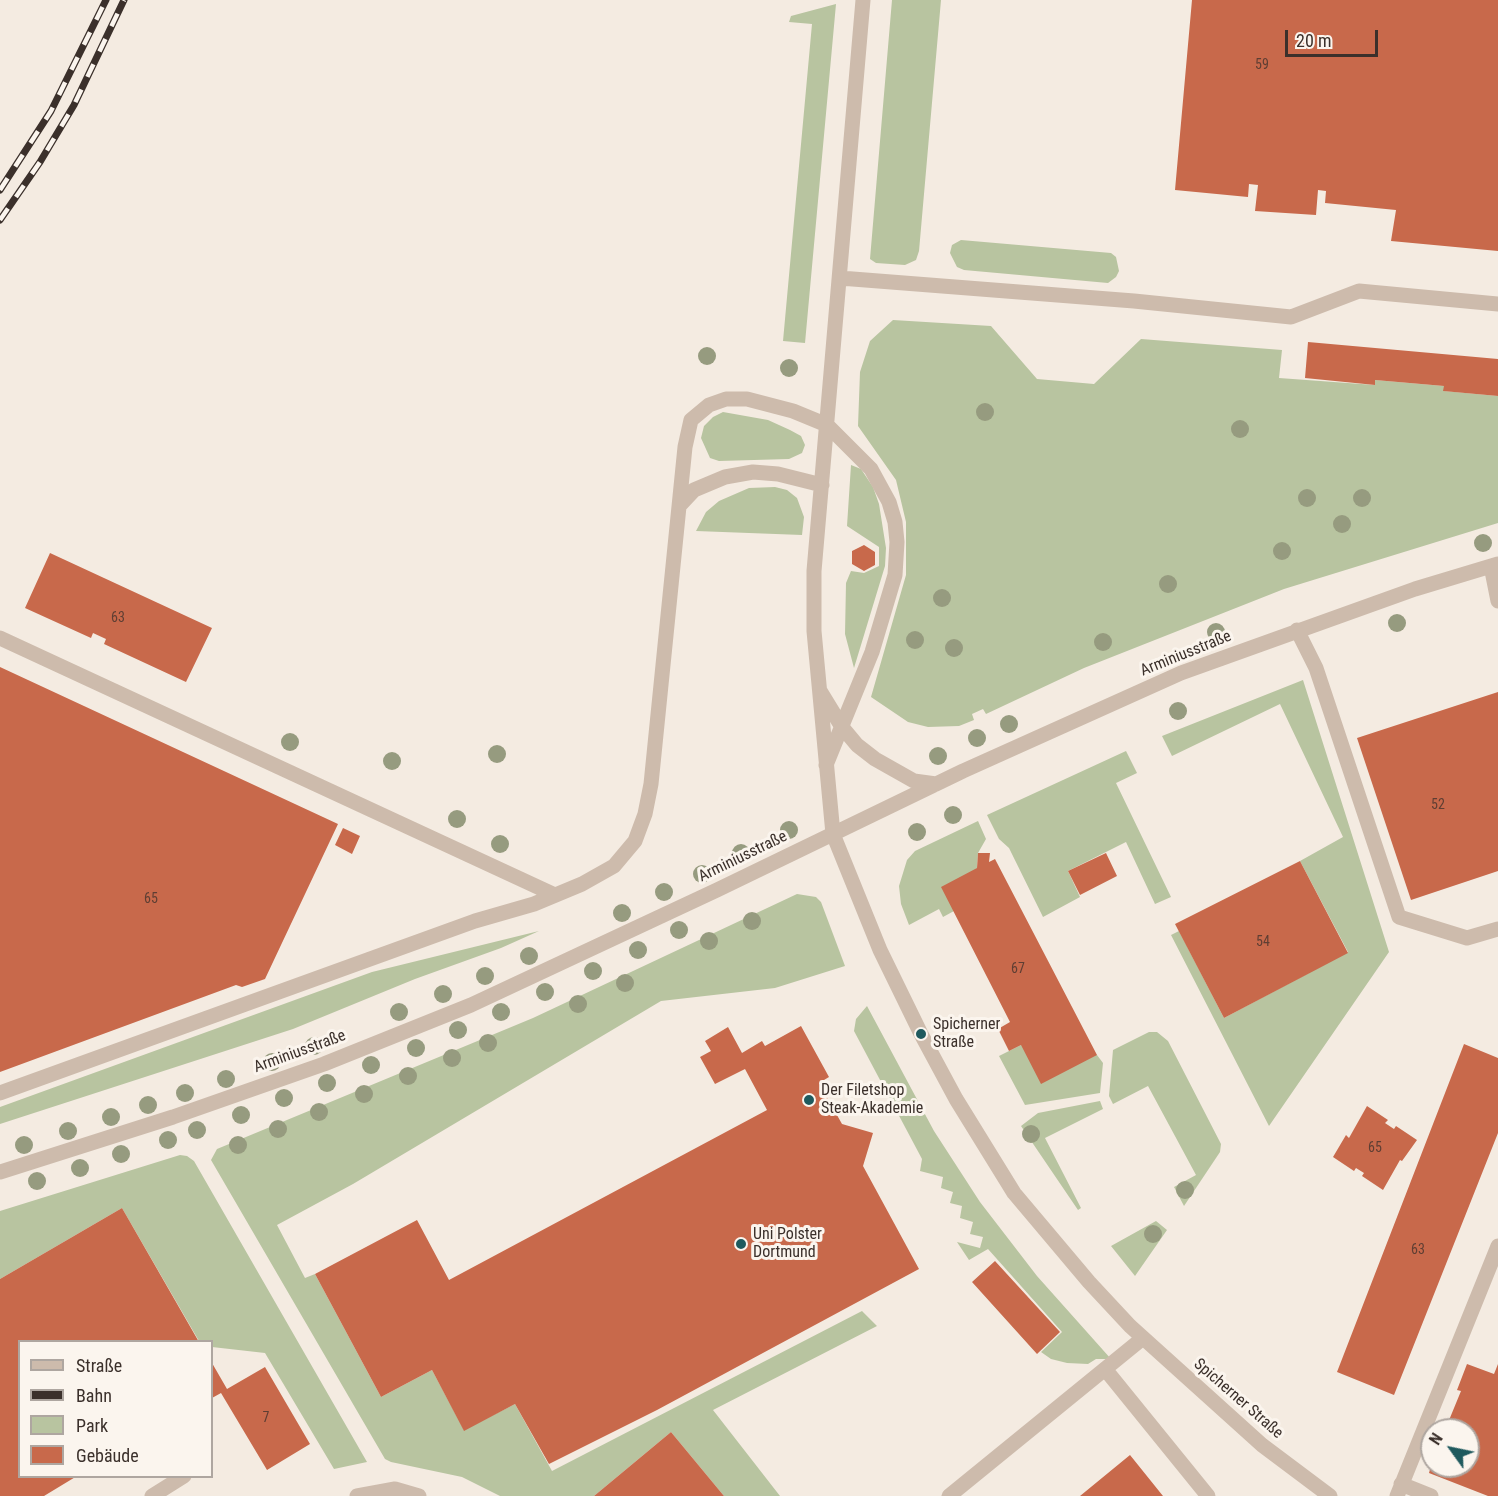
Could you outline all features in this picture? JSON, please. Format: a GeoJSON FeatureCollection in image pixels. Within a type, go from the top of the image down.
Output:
{"type":"FeatureCollection","features":[{"type":"Feature","properties":{"kind":"street","name":"Spicherner Straße"},"geometry":{"type":"LineString","coordinates":[[863,0],[814,571],[814,631],[818,688],[833,834],[880,950],[921,1034],[956,1099],[1008,1184],[1089,1282],[1143,1338],[1262,1445],[1330,1496]]}},
{"type":"Feature","properties":{"kind":"street"},"geometry":{"type":"LineString","coordinates":[[840,278],[1122,300],[1291,317],[1359,291],[1498,304]]}},
{"type":"Feature","properties":{"kind":"street"},"geometry":{"type":"LineString","coordinates":[[0,1093],[453,928],[534,904],[582,884],[614,866],[635,841],[645,814],[651,784],[679,506],[691,420],[710,405],[726,399],[747,399],[793,411],[827,425],[871,469],[889,502],[897,542],[895,575],[872,652],[826,765]]}},
{"type":"Feature","properties":{"kind":"street"},"geometry":{"type":"LineString","coordinates":[[679,506],[694,490],[725,477],[753,472],[778,474],[822,485]]}},
{"type":"Feature","properties":{"kind":"street"},"geometry":{"type":"LineString","coordinates":[[1494,565],[1498,602]]}},
{"type":"Feature","properties":{"kind":"street","name":"Arminiusstraße"},"geometry":{"type":"LineString","coordinates":[[0,1173],[173,1117],[313,1068],[471,1005],[936,784],[1181,673],[1415,589],[1494,565]]}},
{"type":"Feature","properties":{"kind":"street"},"geometry":{"type":"LineString","coordinates":[[1297,630],[1316,668],[1399,917],[1467,938],[1498,929]]}},
{"type":"Feature","properties":{"kind":"street"},"geometry":{"type":"LineString","coordinates":[[0,638],[555,895]]}},
{"type":"Feature","properties":{"kind":"street"},"geometry":{"type":"LineString","coordinates":[[818,688],[842,727],[858,746],[894,771],[914,781],[936,784]]}},
{"type":"Feature","properties":{"kind":"street"},"geometry":{"type":"LineString","coordinates":[[1431,1496],[1399,1490],[1498,1246]]}},
{"type":"Feature","properties":{"kind":"street"},"geometry":{"type":"LineString","coordinates":[[949,1496],[1143,1338]]}},
{"type":"Feature","properties":{"kind":"street"},"geometry":{"type":"LineString","coordinates":[[1105,1369],[1208,1496]]}},
{"type":"Feature","properties":{"kind":"street"},"geometry":{"type":"LineString","coordinates":[[152,1496],[181,1478]]}},
{"type":"Feature","properties":{"kind":"street"},"geometry":{"type":"LineString","coordinates":[[357,1496],[395,1489],[420,1496]]}},
{"type":"Feature","properties":{"kind":"green space"},"geometry":{"type":"Polygon","coordinates":[[[892,0],[941,0],[919,251],[916,260],[905,265],[876,263],[870,259],[892,0]]]}},
{"type":"Feature","properties":{"kind":"green space"},"geometry":{"type":"Polygon","coordinates":[[[836,4],[805,343],[783,341],[812,24],[789,22],[791,16],[836,4]]]}},
{"type":"Feature","properties":{"kind":"green space"},"geometry":{"type":"Polygon","coordinates":[[[961,240],[1111,253],[1116,257],[1119,271],[1116,277],[1108,283],[964,270],[957,267],[950,253],[952,245],[961,240]]]}},
{"type":"Feature","properties":{"kind":"green space"},"geometry":{"type":"Polygon","coordinates":[[[893,320],[991,326],[1037,379],[1094,384],[1141,339],[1282,350],[1279,378],[1375,385],[1375,380],[1444,386],[1444,391],[1498,396],[1498,523],[1284,589],[1084,668],[986,714],[983,709],[972,714],[974,720],[959,726],[928,727],[908,722],[871,697],[906,575],[906,522],[896,480],[858,426],[860,372],[870,341],[893,320]]]}},
{"type":"Feature","properties":{"kind":"green space"},"geometry":{"type":"Polygon","coordinates":[[[723,412],[768,420],[790,430],[801,436],[805,445],[802,453],[789,459],[719,461],[710,458],[701,438],[704,426],[713,417],[723,412]]]}},
{"type":"Feature","properties":{"kind":"green space"},"geometry":{"type":"Polygon","coordinates":[[[851,465],[861,469],[873,487],[879,504],[886,548],[885,566],[854,668],[845,634],[846,583],[851,571],[864,573],[879,566],[879,547],[847,526],[851,465]]]}},
{"type":"Feature","properties":{"kind":"green space"},"geometry":{"type":"Polygon","coordinates":[[[775,487],[787,490],[797,498],[804,517],[802,535],[696,531],[706,512],[719,501],[749,488],[775,487]]]}},
{"type":"Feature","properties":{"kind":"green space"},"geometry":{"type":"Polygon","coordinates":[[[1303,680],[1389,952],[1269,1126],[1171,935],[1179,931],[1224,1018],[1348,952],[1300,861],[1343,837],[1280,704],[1172,756],[1162,736],[1303,680]]]}},
{"type":"Feature","properties":{"kind":"green space"},"geometry":{"type":"Polygon","coordinates":[[[1126,751],[1137,773],[1116,783],[1171,897],[1155,904],[1126,842],[1068,871],[1080,897],[1043,917],[1009,848],[999,839],[987,815],[1126,751]]]}},
{"type":"Feature","properties":{"kind":"green space"},"geometry":{"type":"Polygon","coordinates":[[[978,821],[986,839],[978,853],[977,868],[954,911],[943,917],[939,909],[909,925],[901,904],[899,886],[907,860],[915,851],[978,821]]]}},
{"type":"Feature","properties":{"kind":"green space"},"geometry":{"type":"Polygon","coordinates":[[[797,894],[816,897],[821,902],[845,966],[775,988],[661,1001],[353,1184],[277,1225],[305,1278],[315,1274],[381,1397],[432,1370],[464,1430],[515,1404],[552,1471],[862,1311],[877,1326],[713,1410],[780,1496],[724,1496],[671,1432],[594,1496],[500,1496],[462,1477],[385,1459],[211,1160],[217,1149],[533,1018],[797,894]]]}},
{"type":"Feature","properties":{"kind":"green space"},"geometry":{"type":"Polygon","coordinates":[[[539,931],[293,1029],[0,1124],[0,1107],[372,972],[539,931]]]}},
{"type":"Feature","properties":{"kind":"green space"},"geometry":{"type":"Polygon","coordinates":[[[867,1006],[934,1131],[980,1202],[1037,1276],[1111,1359],[1096,1359],[1088,1364],[1067,1363],[1051,1359],[1041,1352],[1062,1332],[988,1249],[969,1260],[957,1242],[980,1248],[983,1237],[970,1234],[973,1222],[960,1218],[962,1206],[950,1203],[953,1192],[941,1188],[943,1177],[920,1171],[922,1159],[854,1031],[856,1019],[867,1006]]]}},
{"type":"Feature","properties":{"kind":"green space"},"geometry":{"type":"Polygon","coordinates":[[[1149,1032],[1157,1032],[1168,1041],[1221,1144],[1220,1152],[1184,1206],[1174,1187],[1196,1175],[1148,1086],[1113,1104],[1109,1096],[1113,1050],[1149,1032]]]}},
{"type":"Feature","properties":{"kind":"green space"},"geometry":{"type":"Polygon","coordinates":[[[1021,1045],[1097,1055],[1103,1063],[1100,1093],[1025,1105],[999,1056],[1021,1045]]]}},
{"type":"Feature","properties":{"kind":"green space"},"geometry":{"type":"Polygon","coordinates":[[[1100,1101],[1103,1109],[1045,1138],[1081,1208],[1078,1210],[1021,1126],[1038,1113],[1100,1101]]]}},
{"type":"Feature","properties":{"kind":"green space"},"geometry":{"type":"Polygon","coordinates":[[[180,1155],[187,1156],[194,1161],[367,1462],[334,1469],[265,1353],[213,1347],[213,1340],[198,1340],[122,1208],[0,1279],[0,1211],[180,1155]]]}},
{"type":"Feature","properties":{"kind":"green space"},"geometry":{"type":"Polygon","coordinates":[[[1156,1221],[1167,1230],[1135,1276],[1111,1246],[1156,1221]]]}},
{"type":"Feature","properties":{"kind":"building"},"geometry":{"type":"Polygon","coordinates":[[[1192,0],[1498,0],[1498,251],[1391,241],[1396,210],[1325,203],[1326,191],[1318,190],[1316,215],[1255,211],[1258,185],[1249,184],[1248,197],[1175,190],[1192,0]]]}},
{"type":"Feature","properties":{"kind":"building"},"geometry":{"type":"Polygon","coordinates":[[[1308,342],[1498,359],[1498,396],[1443,391],[1444,386],[1375,380],[1375,385],[1305,378],[1308,342]]]}},
{"type":"Feature","properties":{"kind":"building"},"geometry":{"type":"Polygon","coordinates":[[[864,545],[875,552],[875,565],[864,571],[852,564],[852,551],[864,545]]]}},
{"type":"Feature","properties":{"kind":"building"},"geometry":{"type":"Polygon","coordinates":[[[50,553],[212,628],[186,682],[104,644],[106,639],[93,633],[91,638],[25,608],[50,553]]]}},
{"type":"Feature","properties":{"kind":"building"},"geometry":{"type":"Polygon","coordinates":[[[0,667],[338,824],[265,979],[242,987],[236,985],[0,1072],[0,667]]]}},
{"type":"Feature","properties":{"kind":"building"},"geometry":{"type":"Polygon","coordinates":[[[1498,692],[1498,871],[1411,900],[1357,738],[1498,692]]]}},
{"type":"Feature","properties":{"kind":"building"},"geometry":{"type":"Polygon","coordinates":[[[343,828],[360,836],[352,854],[335,845],[343,828]]]}},
{"type":"Feature","properties":{"kind":"building"},"geometry":{"type":"Polygon","coordinates":[[[978,853],[990,853],[989,862],[995,859],[1097,1055],[1041,1084],[1021,1045],[1009,1051],[998,1029],[1010,1022],[941,887],[977,868],[978,853]]]}},
{"type":"Feature","properties":{"kind":"building"},"geometry":{"type":"Polygon","coordinates":[[[1106,853],[1117,876],[1080,895],[1068,871],[1106,853]]]}},
{"type":"Feature","properties":{"kind":"building"},"geometry":{"type":"Polygon","coordinates":[[[1300,861],[1348,953],[1224,1018],[1175,924],[1300,861]]]}},
{"type":"Feature","properties":{"kind":"building"},"geometry":{"type":"Polygon","coordinates":[[[801,1026],[829,1077],[819,1083],[842,1124],[873,1133],[863,1166],[919,1269],[657,1410],[549,1464],[515,1404],[464,1431],[432,1370],[381,1397],[315,1274],[417,1220],[449,1280],[767,1110],[745,1069],[715,1084],[700,1057],[711,1051],[705,1041],[728,1027],[742,1053],[762,1041],[765,1046],[801,1026]]]}},
{"type":"Feature","properties":{"kind":"building"},"geometry":{"type":"Polygon","coordinates":[[[1464,1044],[1498,1058],[1498,1133],[1394,1395],[1337,1372],[1464,1044]]]}},
{"type":"Feature","properties":{"kind":"building"},"geometry":{"type":"Polygon","coordinates":[[[1367,1106],[1388,1120],[1385,1123],[1394,1129],[1396,1126],[1417,1140],[1402,1161],[1400,1160],[1383,1190],[1362,1176],[1364,1173],[1356,1168],[1354,1171],[1333,1157],[1346,1135],[1349,1138],[1367,1106]]]}},
{"type":"Feature","properties":{"kind":"building"},"geometry":{"type":"Polygon","coordinates":[[[122,1208],[198,1340],[18,1340],[18,1478],[74,1478],[44,1496],[0,1496],[0,1279],[122,1208]]]}},
{"type":"Feature","properties":{"kind":"building"},"geometry":{"type":"Polygon","coordinates":[[[995,1261],[1060,1332],[1037,1354],[972,1282],[995,1261]]]}},
{"type":"Feature","properties":{"kind":"building"},"geometry":{"type":"Polygon","coordinates":[[[1467,1364],[1494,1374],[1498,1364],[1498,1496],[1488,1496],[1442,1478],[1480,1478],[1480,1418],[1450,1418],[1461,1391],[1457,1390],[1467,1364]]]}},
{"type":"Feature","properties":{"kind":"building"},"geometry":{"type":"Polygon","coordinates":[[[213,1365],[227,1389],[265,1367],[310,1444],[267,1470],[221,1393],[213,1397],[213,1365]]]}},
{"type":"Feature","properties":{"kind":"building"},"geometry":{"type":"Polygon","coordinates":[[[671,1432],[724,1496],[594,1496],[671,1432]]]}},
{"type":"Feature","properties":{"kind":"building"},"geometry":{"type":"Polygon","coordinates":[[[1130,1455],[1163,1496],[1080,1496],[1130,1455]]]}},
{"type":"Feature","properties":{"kind":"railway"},"geometry":{"type":"LineString","coordinates":[[0,190],[51,111],[106,0]]}},
{"type":"Feature","properties":{"kind":"railway"},"geometry":{"type":"LineString","coordinates":[[0,220],[40,162],[74,105],[124,0]]}},
{"type":"Feature","properties":{"kind":"place","name":"Spicherner Straße"},"geometry":{"type":"Point","coordinates":[921,1034]}},
{"type":"Feature","properties":{"kind":"place","name":"Der Filetshop Steak-Akademie"},"geometry":{"type":"Point","coordinates":[809,1100]}},
{"type":"Feature","properties":{"kind":"place","name":"Uni Polster Dortmund"},"geometry":{"type":"Point","coordinates":[741,1244]}}]}
